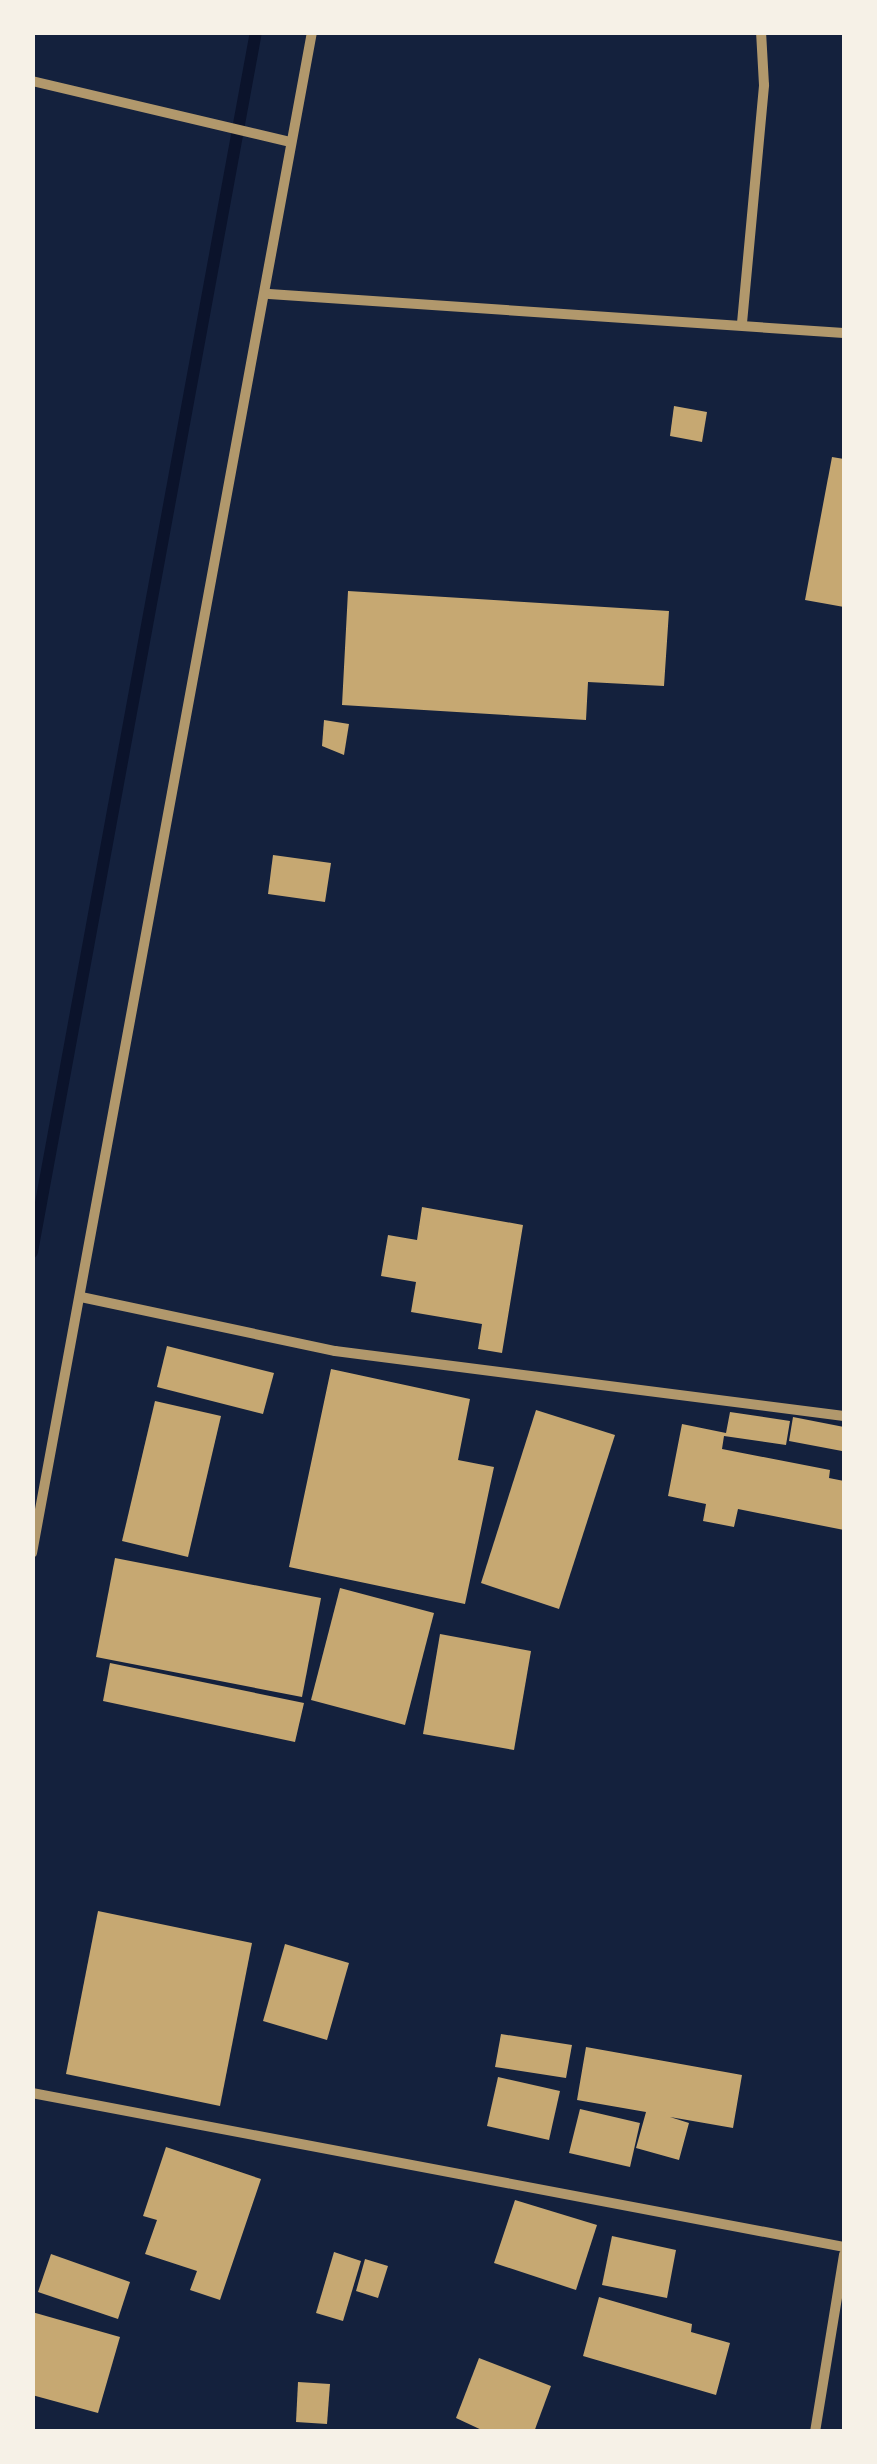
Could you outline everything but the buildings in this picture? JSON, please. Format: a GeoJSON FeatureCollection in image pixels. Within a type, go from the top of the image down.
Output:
{"type":"FeatureCollection","features":[{"type":"Feature","properties":{"kind":"street"},"geometry":{"type":"LineString","coordinates":[[32,1553],[269,294],[312,32]]}},
{"type":"Feature","properties":{"kind":"street"},"geometry":{"type":"LineString","coordinates":[[742,323],[764,85],[761,32]]}},
{"type":"Feature","properties":{"kind":"street"},"geometry":{"type":"LineString","coordinates":[[32,81],[291,142]]}},
{"type":"Feature","properties":{"kind":"street"},"geometry":{"type":"LineString","coordinates":[[269,294],[742,323],[844,333]]}},
{"type":"Feature","properties":{"kind":"street"},"geometry":{"type":"LineString","coordinates":[[81,1297],[335,1351],[844,1416]]}},
{"type":"Feature","properties":{"kind":"street"},"geometry":{"type":"LineString","coordinates":[[32,2093],[844,2250],[815,2432]]}},
{"type":"Feature","properties":{"kind":"waterway"},"geometry":{"type":"LineString","coordinates":[[32,1252],[256,32]]}}]}
